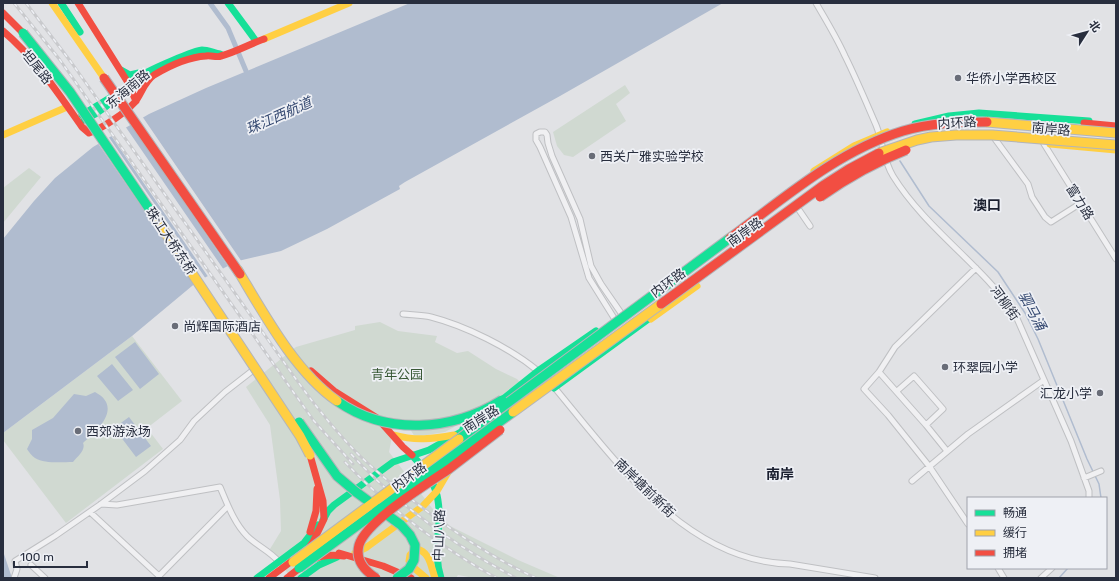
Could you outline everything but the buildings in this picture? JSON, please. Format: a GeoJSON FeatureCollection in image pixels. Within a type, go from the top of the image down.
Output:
{"type":"FeatureCollection","features":[{"type":"Feature","properties":{"kind":"main road"},"geometry":{"type":"LineString","coordinates":[[52,3],[237,269],[293,358],[304,372],[332,398],[350,409],[373,418],[398,424],[416,426],[438,425],[482,412],[496,404],[616,318],[811,172],[838,155],[862,150]]}},
{"type":"Feature","properties":{"kind":"main road"},"geometry":{"type":"LineString","coordinates":[[61,3],[80,33],[104,78]]}},
{"type":"Feature","properties":{"kind":"main road"},"geometry":{"type":"LineString","coordinates":[[78,3],[119,69],[136,101]]}},
{"type":"Feature","properties":{"kind":"main road"},"geometry":{"type":"LineString","coordinates":[[228,3],[256,41]]}},
{"type":"Feature","properties":{"kind":"main road","name":"东海南路"},"geometry":{"type":"LineString","coordinates":[[68,107],[85,130],[92,133],[136,101],[149,79],[158,73],[199,57],[220,57],[349,3]]}},
{"type":"Feature","properties":{"kind":"main road"},"geometry":{"type":"LineString","coordinates":[[3,13],[23,33]]}},
{"type":"Feature","properties":{"kind":"main road"},"geometry":{"type":"LineString","coordinates":[[3,18],[23,33]]}},
{"type":"Feature","properties":{"kind":"main road","name":"坦尾路"},"geometry":{"type":"LineString","coordinates":[[3,31],[18,44],[36,64],[68,107]]}},
{"type":"Feature","properties":{"kind":"main road","name":"珠江大桥东桥"},"geometry":{"type":"LineString","coordinates":[[23,33],[47,62],[75,101],[215,307],[300,436],[310,455],[317,475]]}},
{"type":"Feature","properties":{"kind":"main road","name":"东海南路"},"geometry":{"type":"LineString","coordinates":[[75,117],[88,112],[129,86],[148,70],[201,50],[233,52]]}},
{"type":"Feature","properties":{"kind":"main road"},"geometry":{"type":"LineString","coordinates":[[119,69],[127,74],[134,75],[148,70]]}},
{"type":"Feature","properties":{"kind":"main road"},"geometry":{"type":"LineString","coordinates":[[3,135],[68,107]]}},
{"type":"Feature","properties":{"kind":"main road"},"geometry":{"type":"LineString","coordinates":[[651,319],[665,306],[747,244],[850,170],[881,144],[921,122],[949,116],[979,113],[1033,116],[1116,124]]}},
{"type":"Feature","properties":{"kind":"main road"},"geometry":{"type":"LineString","coordinates":[[949,116],[967,122],[988,118],[1016,118],[1116,124]]}},
{"type":"Feature","properties":{"kind":"main road"},"geometry":{"type":"LineString","coordinates":[[1016,126],[1033,116]]}},
{"type":"Feature","properties":{"kind":"main road","name":"内环路"},"geometry":{"type":"LineString","coordinates":[[270,578],[430,461],[616,318],[843,157],[870,143],[905,130],[949,122],[995,122],[1116,132]]}},
{"type":"Feature","properties":{"kind":"main road","name":"南岸路"},"geometry":{"type":"LineString","coordinates":[[324,519],[328,511],[334,505],[386,466],[403,457],[428,450],[438,445],[498,409],[827,172],[862,150],[922,130],[967,122],[1065,130],[1116,132]]}},
{"type":"Feature","properties":{"kind":"main road","name":"南岸路"},"geometry":{"type":"LineString","coordinates":[[881,144],[905,143],[932,133],[965,130],[995,135],[1116,141]]}},
{"type":"Feature","properties":{"kind":"main road","name":"内环路"},"geometry":{"type":"LineString","coordinates":[[286,578],[540,389],[844,172],[868,158],[890,148],[921,139],[952,135],[987,134],[1116,145]]}},
{"type":"Feature","properties":{"kind":"main road"},"geometry":{"type":"LineString","coordinates":[[317,475],[323,501],[323,533],[325,539],[335,551],[344,556],[357,553],[423,506],[437,491],[451,468],[461,457],[533,402],[845,179],[880,160],[952,135]]}},
{"type":"Feature","properties":{"kind":"main road"},"geometry":{"type":"LineString","coordinates":[[995,135],[1044,144],[1116,150]]}},
{"type":"Feature","properties":{"kind":"main road","name":"南岸路"},"geometry":{"type":"LineString","coordinates":[[434,482],[439,466],[444,458],[832,175],[862,150]]}},
{"type":"Feature","properties":{"kind":"main road"},"geometry":{"type":"LineString","coordinates":[[732,248],[747,244]]}},
{"type":"Feature","properties":{"kind":"main road","name":"中山八路"},"geometry":{"type":"LineString","coordinates":[[237,269],[311,371],[334,392],[377,418],[428,472],[437,491],[440,513],[436,558],[441,578]]}},
{"type":"Feature","properties":{"kind":"main road"},"geometry":{"type":"LineString","coordinates":[[651,319],[657,303]]}},
{"type":"Feature","properties":{"kind":"main road"},"geometry":{"type":"LineString","coordinates":[[215,307],[254,356],[333,471],[350,487],[401,525],[410,535],[415,545],[414,560],[409,570],[397,578]]}},
{"type":"Feature","properties":{"kind":"main road"},"geometry":{"type":"LineString","coordinates":[[394,435],[414,440],[423,440],[457,434],[538,371],[616,318]]}},
{"type":"Feature","properties":{"kind":"main road"},"geometry":{"type":"LineString","coordinates":[[376,578],[364,568],[359,560],[358,554],[360,541],[367,530],[394,508],[490,438],[540,389],[554,388]]}},
{"type":"Feature","properties":{"kind":"main road"},"geometry":{"type":"LineString","coordinates":[[516,404],[533,402]]}},
{"type":"Feature","properties":{"kind":"main road"},"geometry":{"type":"LineString","coordinates":[[438,445],[439,452],[444,458]]}},
{"type":"Feature","properties":{"kind":"main road"},"geometry":{"type":"LineString","coordinates":[[316,527],[317,475]]}},
{"type":"Feature","properties":{"kind":"main road"},"geometry":{"type":"LineString","coordinates":[[316,511],[308,543],[316,562]]}},
{"type":"Feature","properties":{"kind":"main road"},"geometry":{"type":"LineString","coordinates":[[270,578],[308,543],[324,519]]}},
{"type":"Feature","properties":{"kind":"main road"},"geometry":{"type":"LineString","coordinates":[[257,578],[308,543],[316,527],[324,519]]}},
{"type":"Feature","properties":{"kind":"main road"},"geometry":{"type":"LineString","coordinates":[[426,578],[413,567],[409,561],[410,555],[416,549],[422,550],[428,556],[431,569],[436,578]]}},
{"type":"Feature","properties":{"kind":"main road"},"geometry":{"type":"LineString","coordinates":[[301,578],[326,554],[344,556],[383,566],[411,578]]}},
{"type":"Feature","properties":{"kind":"main road"},"geometry":{"type":"LineString","coordinates":[[286,578],[316,562]]}},
{"type":"Feature","properties":{"kind":"street","name":"河柳街"},"geometry":{"type":"LineString","coordinates":[[816,3],[845,55],[881,144],[887,164],[894,177],[917,209],[976,268],[1002,296],[1015,314],[1071,441],[1090,497]]}},
{"type":"Feature","properties":{"kind":"street"},"geometry":{"type":"LineString","coordinates":[[1065,119],[1078,126],[1116,132]]}},
{"type":"Feature","properties":{"kind":"street"},"geometry":{"type":"LineString","coordinates":[[1065,130],[1078,126]]}},
{"type":"Feature","properties":{"kind":"street"},"geometry":{"type":"LineString","coordinates":[[540,132],[545,132],[547,135],[552,156],[580,219],[591,266],[601,284],[616,318],[589,278],[571,217],[536,140],[536,134],[540,132]]}},
{"type":"Feature","properties":{"kind":"street"},"geometry":{"type":"LineString","coordinates":[[995,135],[1028,184],[1032,197],[1045,217],[1051,222],[1081,203]]}},
{"type":"Feature","properties":{"kind":"street","name":"富力路"},"geometry":{"type":"LineString","coordinates":[[1044,144],[1116,260]]}},
{"type":"Feature","properties":{"kind":"street"},"geometry":{"type":"LineString","coordinates":[[797,207],[810,226]]}},
{"type":"Feature","properties":{"kind":"street"},"geometry":{"type":"LineString","coordinates":[[967,523],[929,466],[888,415],[864,389],[879,372],[896,347],[976,268]]}},
{"type":"Feature","properties":{"kind":"street"},"geometry":{"type":"LineString","coordinates":[[403,314],[430,317],[478,335],[522,358],[538,371]]}},
{"type":"Feature","properties":{"kind":"street"},"geometry":{"type":"LineString","coordinates":[[14,578],[17,569],[15,561],[90,512],[145,471],[180,440],[194,421],[224,392],[252,371]]}},
{"type":"Feature","properties":{"kind":"street"},"geometry":{"type":"LineString","coordinates":[[879,372],[897,391],[947,451]]}},
{"type":"Feature","properties":{"kind":"street"},"geometry":{"type":"LineString","coordinates":[[897,391],[914,376],[943,409],[926,425]]}},
{"type":"Feature","properties":{"kind":"street"},"geometry":{"type":"LineString","coordinates":[[912,481],[947,451],[991,417],[1014,403],[1044,380]]}},
{"type":"Feature","properties":{"kind":"street","name":"南岸塘前新街"},"geometry":{"type":"LineString","coordinates":[[554,388],[594,436],[639,486],[667,512],[698,534],[726,549],[754,559],[875,578]]}},
{"type":"Feature","properties":{"kind":"street"},"geometry":{"type":"LineString","coordinates":[[1084,478],[1101,471]]}},
{"type":"Feature","properties":{"kind":"street"},"geometry":{"type":"LineString","coordinates":[[100,504],[117,505],[220,487],[231,514],[247,536],[273,555],[279,562]]}},
{"type":"Feature","properties":{"kind":"street"},"geometry":{"type":"LineString","coordinates":[[90,512],[158,577],[228,506]]}},
{"type":"Feature","properties":{"kind":"street"},"geometry":{"type":"LineString","coordinates":[[31,565],[45,578]]}},
{"type":"Feature","properties":{"kind":"street"},"geometry":{"type":"LineString","coordinates":[[999,569],[1004,578]]}},
{"type":"Feature","properties":{"kind":"street"},"geometry":{"type":"LineString","coordinates":[[1041,578],[1051,569]]}},
{"type":"Feature","properties":{"kind":"green space"},"geometry":{"type":"Polygon","coordinates":[[[625,85],[630,93],[616,104],[626,121],[573,157],[564,155],[557,146],[553,132],[625,85]]]}},
{"type":"Feature","properties":{"kind":"green space"},"geometry":{"type":"Polygon","coordinates":[[[29,168],[41,177],[3,223],[3,188],[29,168]]]}},
{"type":"Feature","properties":{"kind":"green space","name":"青年公园"},"geometry":{"type":"Polygon","coordinates":[[[380,322],[398,331],[437,336],[435,342],[457,353],[468,351],[520,382],[478,414],[445,432],[415,437],[410,429],[394,426],[389,452],[432,508],[450,526],[518,560],[560,578],[474,578],[458,575],[456,578],[291,578],[270,549],[281,531],[280,500],[270,425],[246,387],[296,347],[355,330],[355,326],[380,322]]]}},
{"type":"Feature","properties":{"kind":"green space","name":"西郊游泳场"},"geometry":{"type":"Polygon","coordinates":[[[132,336],[182,401],[147,428],[163,449],[66,523],[3,440],[3,433],[132,336]]]}},
{"type":"Feature","properties":{"kind":"water","name":"珠江西航道"},"geometry":{"type":"Polygon","coordinates":[[[410,3],[723,3],[405,182],[399,186],[400,189],[327,229],[281,251],[238,261],[198,281],[132,336],[3,433],[3,239],[55,178],[93,147],[149,114],[206,88],[410,3]]]}},
{"type":"Feature","properties":{"kind":"water"},"geometry":{"type":"Polygon","coordinates":[[[135,342],[159,374],[140,389],[115,357],[135,342]]]}},
{"type":"Feature","properties":{"kind":"water"},"geometry":{"type":"Polygon","coordinates":[[[112,364],[133,390],[118,401],[97,376],[112,364]]]}},
{"type":"Feature","properties":{"kind":"water"},"geometry":{"type":"Polygon","coordinates":[[[95,392],[103,398],[107,404],[105,418],[95,432],[83,443],[84,446],[82,451],[73,462],[49,462],[35,458],[27,449],[32,439],[32,430],[53,418],[74,394],[86,396],[95,392]]]}},
{"type":"Feature","properties":{"kind":"water"},"geometry":{"type":"Polygon","coordinates":[[[129,417],[151,446],[136,457],[114,428],[129,417]]]}},
{"type":"Feature","properties":{"kind":"water"},"geometry":{"type":"Polygon","coordinates":[[[3,551],[12,578],[3,578],[3,551]]]}},
{"type":"Feature","properties":{"kind":"pier"},"geometry":{"type":"Polygon","coordinates":[[[142,116],[242,262],[229,268],[130,123],[142,116]]]}},
{"type":"Feature","properties":{"kind":"pier"},"geometry":{"type":"Polygon","coordinates":[[[125,126],[224,270],[209,278],[110,134],[125,126]]]}},
{"type":"Feature","properties":{"kind":"pier"},"geometry":{"type":"Polygon","coordinates":[[[108,136],[206,279],[196,286],[97,142],[108,136]]]}},
{"type":"Feature","properties":{"kind":"waterway"},"geometry":{"type":"LineString","coordinates":[[210,3],[228,28],[246,71]]}},
{"type":"Feature","properties":{"kind":"waterway","name":"驷马涌"},"geometry":{"type":"LineString","coordinates":[[900,161],[929,206],[998,272],[1025,313],[1038,339],[1087,459],[1099,484],[1101,497]]}},
{"type":"Feature","properties":{"kind":"waterway","name":"驷马涌"},"geometry":{"type":"LineString","coordinates":[[1059,578],[1067,569]]}},
{"type":"Feature","properties":{"kind":"railway"},"geometry":{"type":"LineString","coordinates":[[14,3],[60,60],[314,421],[353,464]]}},
{"type":"Feature","properties":{"kind":"railway"},"geometry":{"type":"LineString","coordinates":[[26,3],[71,62],[298,382],[343,438],[360,456],[383,476],[437,519],[485,551],[536,578]]}},
{"type":"Feature","properties":{"kind":"railway"},"geometry":{"type":"LineString","coordinates":[[351,454],[369,473],[428,523],[493,566],[516,578]]}},
{"type":"Feature","properties":{"kind":"railway"},"geometry":{"type":"LineString","coordinates":[[345,462],[370,487],[411,522],[455,553],[497,578]]}},
{"type":"Feature","properties":{"kind":"traffic: fast"},"geometry":{"type":"LineString","coordinates":[[61,3],[80,32]]}},
{"type":"Feature","properties":{"kind":"traffic: fast"},"geometry":{"type":"LineString","coordinates":[[228,3],[256,41]]}},
{"type":"Feature","properties":{"kind":"traffic: fast"},"geometry":{"type":"LineString","coordinates":[[23,33],[70,92],[152,213]]}},
{"type":"Feature","properties":{"kind":"traffic: fast"},"geometry":{"type":"LineString","coordinates":[[84,120],[100,111],[142,75],[153,69],[202,50],[220,54]]}},
{"type":"Feature","properties":{"kind":"traffic: fast"},"geometry":{"type":"LineString","coordinates":[[121,70],[130,75],[143,72]]}},
{"type":"Feature","properties":{"kind":"traffic: fast"},"geometry":{"type":"LineString","coordinates":[[82,115],[118,93]]}},
{"type":"Feature","properties":{"kind":"traffic: fast"},"geometry":{"type":"LineString","coordinates":[[915,124],[949,116],[979,113],[1089,121]]}},
{"type":"Feature","properties":{"kind":"traffic: fast"},"geometry":{"type":"LineString","coordinates":[[459,439],[730,238]]}},
{"type":"Feature","properties":{"kind":"traffic: fast"},"geometry":{"type":"LineString","coordinates":[[554,388],[654,315]]}},
{"type":"Feature","properties":{"kind":"traffic: fast"},"geometry":{"type":"LineString","coordinates":[[498,403],[538,371],[596,331]]}},
{"type":"Feature","properties":{"kind":"traffic: fast"},"geometry":{"type":"LineString","coordinates":[[337,401],[356,412],[377,420],[398,424],[420,425],[441,423],[462,418],[483,410],[502,400]]}},
{"type":"Feature","properties":{"kind":"traffic: fast"},"geometry":{"type":"LineString","coordinates":[[299,568],[513,412]]}},
{"type":"Feature","properties":{"kind":"traffic: fast"},"geometry":{"type":"LineString","coordinates":[[463,429],[483,414]]}},
{"type":"Feature","properties":{"kind":"traffic: fast"},"geometry":{"type":"LineString","coordinates":[[299,422],[337,476],[401,525],[410,535],[415,545],[414,560],[409,569],[397,578]]}},
{"type":"Feature","properties":{"kind":"traffic: fast"},"geometry":{"type":"LineString","coordinates":[[323,520],[328,511],[334,505],[393,462],[429,450],[468,428]]}},
{"type":"Feature","properties":{"kind":"traffic: fast"},"geometry":{"type":"LineString","coordinates":[[412,455],[427,474],[436,491],[439,511],[437,556],[441,578]]}},
{"type":"Feature","properties":{"kind":"traffic: fast"},"geometry":{"type":"LineString","coordinates":[[257,578],[304,543],[318,525]]}},
{"type":"Feature","properties":{"kind":"traffic: fast"},"geometry":{"type":"LineString","coordinates":[[301,578],[319,565],[337,557]]}},
{"type":"Feature","properties":{"kind":"traffic: slow"},"geometry":{"type":"LineString","coordinates":[[52,3],[104,78]]}},
{"type":"Feature","properties":{"kind":"traffic: slow"},"geometry":{"type":"LineString","coordinates":[[264,39],[349,3]]}},
{"type":"Feature","properties":{"kind":"traffic: slow"},"geometry":{"type":"LineString","coordinates":[[3,135],[67,107]]}},
{"type":"Feature","properties":{"kind":"traffic: slow"},"geometry":{"type":"LineString","coordinates":[[987,122],[1116,133]]}},
{"type":"Feature","properties":{"kind":"traffic: slow"},"geometry":{"type":"LineString","coordinates":[[814,171],[854,146],[887,132]]}},
{"type":"Feature","properties":{"kind":"traffic: slow"},"geometry":{"type":"LineString","coordinates":[[879,153],[917,140],[956,135],[992,135],[1116,145]]}},
{"type":"Feature","properties":{"kind":"traffic: slow"},"geometry":{"type":"LineString","coordinates":[[1050,144],[1116,150]]}},
{"type":"Feature","properties":{"kind":"traffic: slow"},"geometry":{"type":"LineString","coordinates":[[152,213],[300,436],[310,455]]}},
{"type":"Feature","properties":{"kind":"traffic: slow"},"geometry":{"type":"LineString","coordinates":[[237,269],[269,322],[294,358],[307,374],[337,401]]}},
{"type":"Feature","properties":{"kind":"traffic: slow"},"geometry":{"type":"LineString","coordinates":[[651,319],[697,286]]}},
{"type":"Feature","properties":{"kind":"traffic: slow"},"geometry":{"type":"LineString","coordinates":[[513,412],[661,304]]}},
{"type":"Feature","properties":{"kind":"traffic: slow"},"geometry":{"type":"LineString","coordinates":[[394,435],[424,439],[454,435]]}},
{"type":"Feature","properties":{"kind":"traffic: slow"},"geometry":{"type":"LineString","coordinates":[[293,562],[459,439]]}},
{"type":"Feature","properties":{"kind":"traffic: slow"},"geometry":{"type":"LineString","coordinates":[[437,491],[450,469]]}},
{"type":"Feature","properties":{"kind":"traffic: slow"},"geometry":{"type":"LineString","coordinates":[[355,553],[367,547],[423,506],[437,491]]}},
{"type":"Feature","properties":{"kind":"traffic: slow"},"geometry":{"type":"LineString","coordinates":[[426,578],[413,567],[409,561],[410,555],[416,549],[421,550],[427,556],[435,578]]}},
{"type":"Feature","properties":{"kind":"traffic: jam"},"geometry":{"type":"LineString","coordinates":[[78,3],[127,81],[136,101]]}},
{"type":"Feature","properties":{"kind":"traffic: jam"},"geometry":{"type":"LineString","coordinates":[[3,13],[23,33]]}},
{"type":"Feature","properties":{"kind":"traffic: jam"},"geometry":{"type":"LineString","coordinates":[[3,31],[15,41],[36,64],[82,127],[89,133],[107,124],[126,111],[135,102],[148,81],[154,75],[179,62],[200,57],[219,57],[264,39]]}},
{"type":"Feature","properties":{"kind":"traffic: jam"},"geometry":{"type":"LineString","coordinates":[[104,78],[240,274]]}},
{"type":"Feature","properties":{"kind":"traffic: jam"},"geometry":{"type":"LineString","coordinates":[[730,238],[812,177],[834,163],[879,140],[903,131],[923,126],[987,122]]}},
{"type":"Feature","properties":{"kind":"traffic: jam"},"geometry":{"type":"LineString","coordinates":[[1084,123],[1116,126]]}},
{"type":"Feature","properties":{"kind":"traffic: jam"},"geometry":{"type":"LineString","coordinates":[[820,197],[840,183],[883,160],[906,150]]}},
{"type":"Feature","properties":{"kind":"traffic: jam"},"geometry":{"type":"LineString","coordinates":[[661,304],[824,185],[849,169],[879,153]]}},
{"type":"Feature","properties":{"kind":"traffic: jam"},"geometry":{"type":"LineString","coordinates":[[311,371],[334,391],[377,418],[412,455]]}},
{"type":"Feature","properties":{"kind":"traffic: jam"},"geometry":{"type":"LineString","coordinates":[[376,578],[368,572],[358,556],[359,545],[364,535],[385,514],[449,469],[500,430]]}},
{"type":"Feature","properties":{"kind":"traffic: jam"},"geometry":{"type":"LineString","coordinates":[[269,578],[308,549],[324,519],[323,501],[310,455]]}},
{"type":"Feature","properties":{"kind":"traffic: jam"},"geometry":{"type":"LineString","coordinates":[[310,532],[316,511],[317,489]]}},
{"type":"Feature","properties":{"kind":"traffic: jam"},"geometry":{"type":"LineString","coordinates":[[339,553],[383,566],[411,578]]}},
{"type":"Feature","properties":{"kind":"traffic: jam"},"geometry":{"type":"LineString","coordinates":[[287,578],[307,563],[319,557],[335,555],[344,556]]}},
{"type":"Feature","properties":{"kind":"place","name":"华侨小学西校区"},"geometry":{"type":"Point","coordinates":[958,78]}},
{"type":"Feature","properties":{"kind":"place","name":"西关广雅实验学校"},"geometry":{"type":"Point","coordinates":[592,156]}},
{"type":"Feature","properties":{"kind":"place","name":"尚辉国际酒店"},"geometry":{"type":"Point","coordinates":[175,326]}},
{"type":"Feature","properties":{"kind":"place","name":"环翠园小学"},"geometry":{"type":"Point","coordinates":[945,367]}},
{"type":"Feature","properties":{"kind":"place","name":"汇龙小学"},"geometry":{"type":"Point","coordinates":[1100,393]}},
{"type":"Feature","properties":{"kind":"place","name":"西郊游泳场"},"geometry":{"type":"Point","coordinates":[78,431]}},
{"type":"Feature","properties":{"kind":"district","name":"澳口"},"geometry":{"type":"Point","coordinates":[987,205]}},
{"type":"Feature","properties":{"kind":"district","name":"南岸"},"geometry":{"type":"Point","coordinates":[780,474]}}]}
